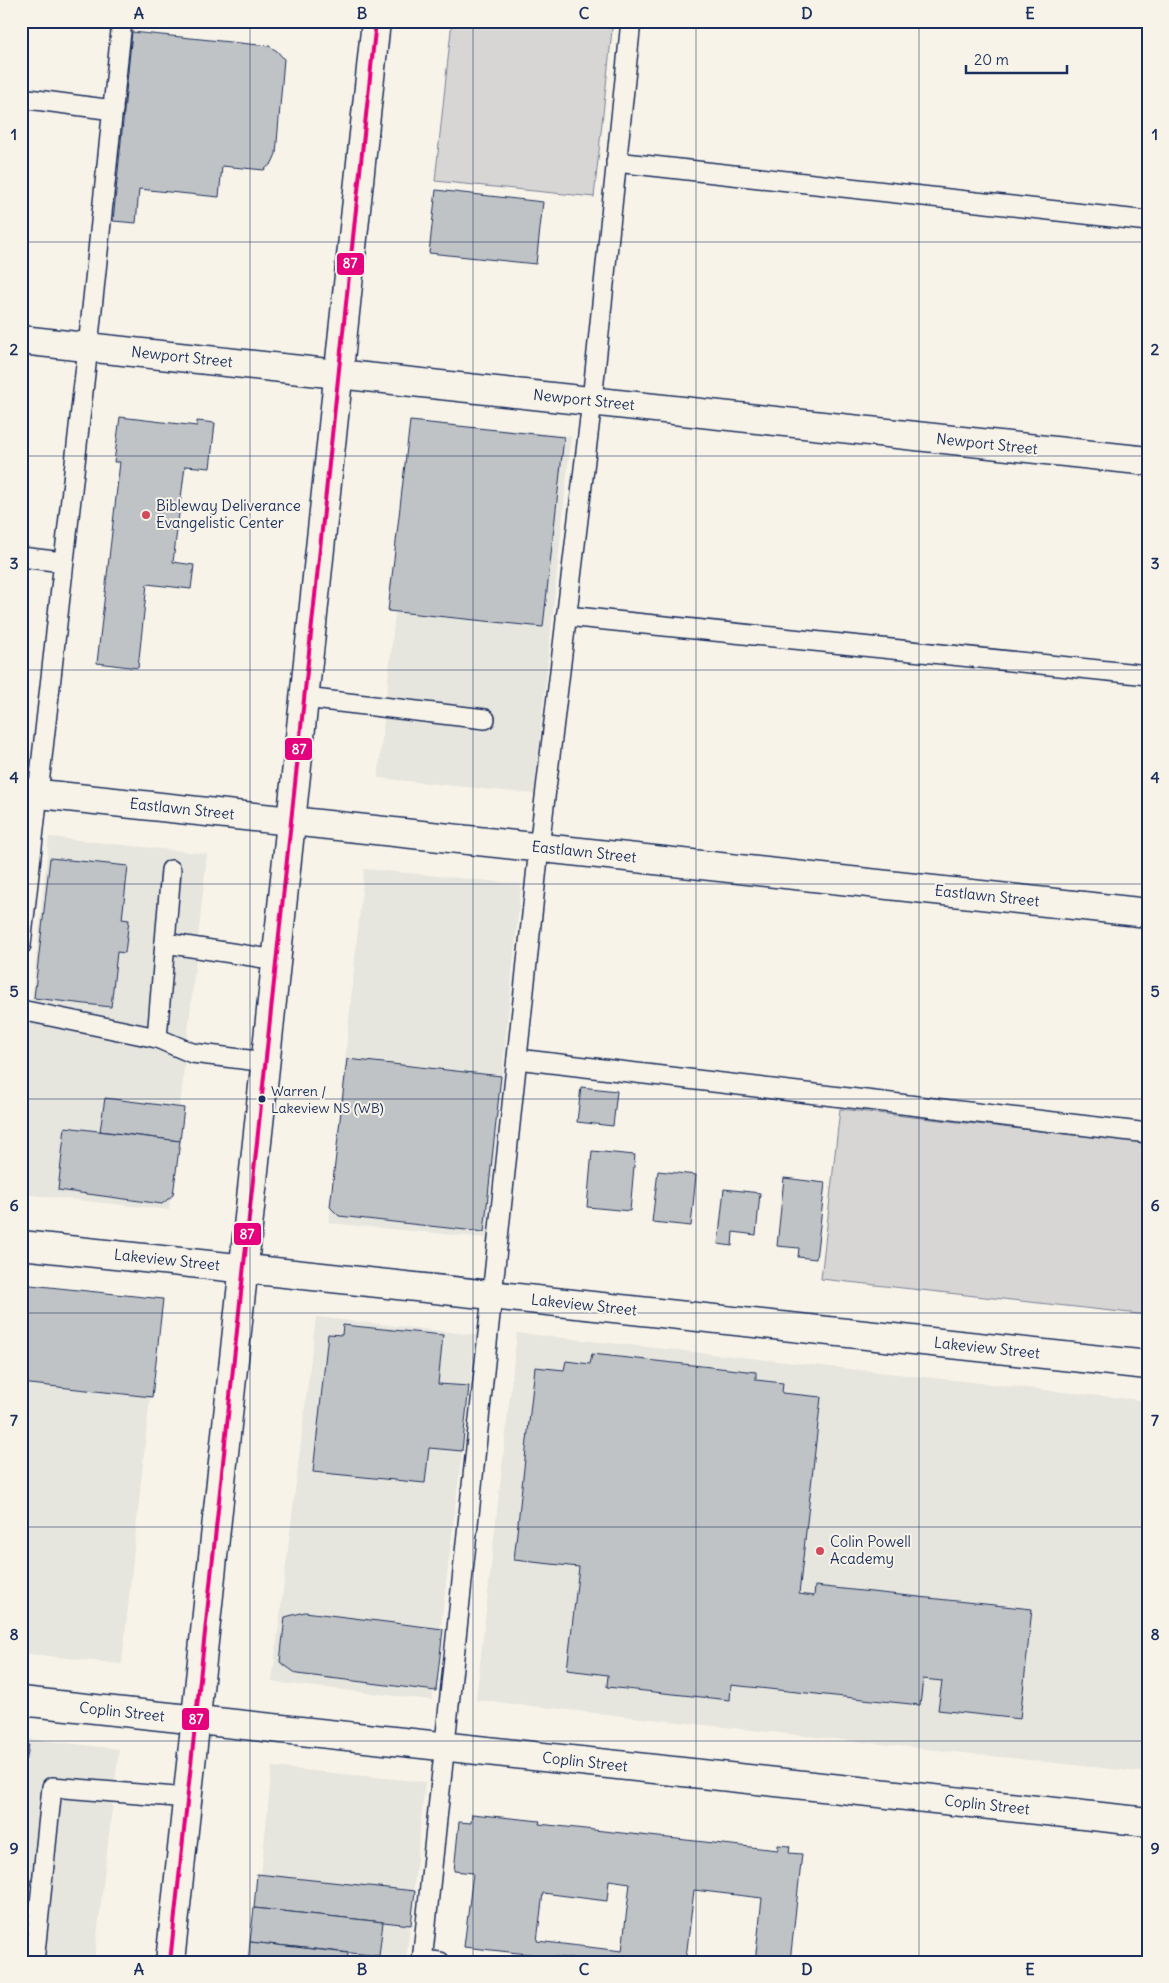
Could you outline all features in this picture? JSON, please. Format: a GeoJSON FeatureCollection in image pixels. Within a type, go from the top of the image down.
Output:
{"type":"FeatureCollection","features":[{"type":"Feature","properties":{"kind":"street"},"geometry":{"type":"LineString","coordinates":[[170,1962],[376,21]]}},
{"type":"Feature","properties":{"kind":"street","name":"Newport Street"},"geometry":{"type":"LineString","coordinates":[[21,340],[1148,461]]}},
{"type":"Feature","properties":{"kind":"street","name":"Eastlawn Street"},"geometry":{"type":"LineString","coordinates":[[30,793],[1148,913]]}},
{"type":"Feature","properties":{"kind":"street","name":"Lakeview Street"},"geometry":{"type":"LineString","coordinates":[[21,1244],[1148,1365]]}},
{"type":"Feature","properties":{"kind":"street","name":"Coplin Street"},"geometry":{"type":"LineString","coordinates":[[21,1701],[1148,1822]]}},
{"type":"Feature","properties":{"kind":"lane"},"geometry":{"type":"LineString","coordinates":[[21,945],[30,793],[63,562],[88,347],[122,21]]}},
{"type":"Feature","properties":{"kind":"lane"},"geometry":{"type":"LineString","coordinates":[[428,1961],[444,1746],[539,848],[592,401],[630,21]]}},
{"type":"Feature","properties":{"kind":"lane"},"geometry":{"type":"LineString","coordinates":[[21,98],[113,110]]}},
{"type":"Feature","properties":{"kind":"lane"},"geometry":{"type":"LineString","coordinates":[[616,162],[1148,221]]}},
{"type":"Feature","properties":{"kind":"lane"},"geometry":{"type":"LineString","coordinates":[[21,557],[63,562]]}},
{"type":"Feature","properties":{"kind":"lane"},"geometry":{"type":"LineString","coordinates":[[566,616],[1148,675]]}},
{"type":"Feature","properties":{"kind":"lane"},"geometry":{"type":"LineString","coordinates":[[305,698],[485,719]]}},
{"type":"Feature","properties":{"kind":"lane"},"geometry":{"type":"LineString","coordinates":[[157,1038],[171,870]]}},
{"type":"Feature","properties":{"kind":"lane"},"geometry":{"type":"LineString","coordinates":[[165,943],[277,960]]}},
{"type":"Feature","properties":{"kind":"lane"},"geometry":{"type":"LineString","coordinates":[[21,1010],[157,1038],[192,1053],[266,1062]]}},
{"type":"Feature","properties":{"kind":"lane"},"geometry":{"type":"LineString","coordinates":[[517,1059],[1148,1133]]}},
{"type":"Feature","properties":{"kind":"lane"},"geometry":{"type":"LineString","coordinates":[[34,1962],[52,1788],[188,1798]]}},
{"type":"Feature","properties":{"kind":"shaded area"},"geometry":{"type":"Polygon","coordinates":[[[452,21],[613,21],[594,197],[435,181],[452,21]]]}},
{"type":"Feature","properties":{"kind":"shaded area"},"geometry":{"type":"Polygon","coordinates":[[[415,421],[571,436],[534,794],[378,778],[415,421]]]}},
{"type":"Feature","properties":{"kind":"shaded area"},"geometry":{"type":"Polygon","coordinates":[[[49,837],[207,854],[169,1210],[21,1194],[21,1098],[49,837]]]}},
{"type":"Feature","properties":{"kind":"shaded area"},"geometry":{"type":"Polygon","coordinates":[[[364,869],[521,884],[486,1238],[329,1223],[364,869]]]}},
{"type":"Feature","properties":{"kind":"shaded area"},"geometry":{"type":"Polygon","coordinates":[[[840,1109],[1148,1143],[1148,1315],[821,1279],[840,1109]]]}},
{"type":"Feature","properties":{"kind":"shaded area"},"geometry":{"type":"Polygon","coordinates":[[[21,1284],[160,1300],[122,1664],[21,1653],[21,1284]]]}},
{"type":"Feature","properties":{"kind":"shaded area"},"geometry":{"type":"Polygon","coordinates":[[[316,1317],[476,1335],[432,1700],[272,1682],[316,1317]]]}},
{"type":"Feature","properties":{"kind":"shaded area","name":"Colin Powell Academy"},"geometry":{"type":"Polygon","coordinates":[[[517,1333],[1148,1401],[1148,1773],[476,1700],[517,1333]]]}},
{"type":"Feature","properties":{"kind":"shaded area"},"geometry":{"type":"Polygon","coordinates":[[[21,1738],[119,1749],[94,1962],[21,1962],[21,1738]]]}},
{"type":"Feature","properties":{"kind":"shaded area"},"geometry":{"type":"Polygon","coordinates":[[[272,1767],[425,1782],[406,1962],[252,1962],[272,1767]]]}},
{"type":"Feature","properties":{"kind":"building"},"geometry":{"type":"Polygon","coordinates":[[[132,32],[269,46],[277,51],[284,59],[276,154],[272,163],[264,170],[222,166],[219,197],[139,189],[136,223],[113,221],[132,32]]]}},
{"type":"Feature","properties":{"kind":"building"},"geometry":{"type":"Polygon","coordinates":[[[436,190],[543,202],[536,264],[429,253],[436,190]]]}},
{"type":"Feature","properties":{"kind":"building","name":"Bibleway Deliverance Evangelistic Center"},"geometry":{"type":"Polygon","coordinates":[[[120,417],[197,426],[197,421],[215,423],[210,468],[185,466],[173,562],[194,565],[191,589],[147,584],[138,668],[97,663],[120,462],[114,462],[120,417]]]}},
{"type":"Feature","properties":{"kind":"building"},"geometry":{"type":"Polygon","coordinates":[[[410,421],[564,437],[543,627],[388,611],[410,421]]]}},
{"type":"Feature","properties":{"kind":"building"},"geometry":{"type":"Polygon","coordinates":[[[50,858],[128,866],[122,919],[129,920],[125,953],[117,952],[111,1007],[34,998],[50,858]]]}},
{"type":"Feature","properties":{"kind":"building"},"geometry":{"type":"Polygon","coordinates":[[[347,1059],[501,1076],[484,1232],[339,1216],[330,1207],[347,1059]]]}},
{"type":"Feature","properties":{"kind":"building"},"geometry":{"type":"Polygon","coordinates":[[[581,1087],[617,1091],[613,1126],[577,1122],[581,1087]]]}},
{"type":"Feature","properties":{"kind":"building"},"geometry":{"type":"Polygon","coordinates":[[[105,1098],[184,1108],[180,1141],[100,1131],[105,1098]]]}},
{"type":"Feature","properties":{"kind":"building"},"geometry":{"type":"Polygon","coordinates":[[[65,1127],[180,1141],[173,1195],[162,1204],[58,1190],[65,1127]]]}},
{"type":"Feature","properties":{"kind":"building"},"geometry":{"type":"Polygon","coordinates":[[[592,1151],[635,1155],[630,1211],[587,1207],[592,1151]]]}},
{"type":"Feature","properties":{"kind":"building"},"geometry":{"type":"Polygon","coordinates":[[[658,1171],[696,1175],[691,1226],[652,1222],[658,1171]]]}},
{"type":"Feature","properties":{"kind":"building"},"geometry":{"type":"Polygon","coordinates":[[[784,1178],[825,1183],[816,1259],[798,1257],[799,1248],[777,1246],[784,1178]]]}},
{"type":"Feature","properties":{"kind":"building"},"geometry":{"type":"Polygon","coordinates":[[[724,1189],[760,1193],[756,1235],[733,1232],[732,1246],[718,1244],[724,1189]]]}},
{"type":"Feature","properties":{"kind":"building"},"geometry":{"type":"Polygon","coordinates":[[[21,1284],[163,1299],[152,1397],[21,1383],[21,1284]]]}},
{"type":"Feature","properties":{"kind":"building"},"geometry":{"type":"Polygon","coordinates":[[[343,1325],[443,1335],[438,1384],[469,1386],[462,1451],[429,1448],[425,1483],[313,1472],[328,1334],[342,1335],[343,1325]]]}},
{"type":"Feature","properties":{"kind":"building"},"geometry":{"type":"Polygon","coordinates":[[[592,1354],[756,1372],[756,1380],[783,1383],[782,1393],[821,1397],[799,1594],[814,1596],[815,1586],[1032,1609],[1020,1719],[938,1710],[942,1681],[923,1679],[920,1705],[731,1685],[730,1700],[607,1687],[608,1675],[567,1670],[579,1567],[514,1560],[535,1367],[564,1370],[566,1361],[590,1364],[592,1354]]]}},
{"type":"Feature","properties":{"kind":"building"},"geometry":{"type":"Polygon","coordinates":[[[305,1612],[443,1629],[436,1691],[297,1674],[280,1662],[285,1617],[305,1612]]]}},
{"type":"Feature","properties":{"kind":"building"},"geometry":{"type":"Polygon","coordinates":[[[21,1743],[29,1744],[27,1757],[21,1766],[21,1743]]]}},
{"type":"Feature","properties":{"kind":"building"},"geometry":{"type":"Polygon","coordinates":[[[472,1814],[540,1821],[539,1824],[778,1850],[778,1845],[790,1846],[789,1853],[802,1854],[790,1962],[755,1962],[762,1898],[694,1890],[686,1958],[719,1962],[600,1962],[464,1947],[473,1873],[454,1871],[459,1822],[471,1823],[472,1814]],[[609,1880],[607,1901],[543,1893],[537,1941],[622,1951],[630,1883],[609,1880]]]}},
{"type":"Feature","properties":{"kind":"building"},"geometry":{"type":"Polygon","coordinates":[[[257,1874],[415,1891],[411,1925],[254,1908],[257,1874]]]}},
{"type":"Feature","properties":{"kind":"building"},"geometry":{"type":"Polygon","coordinates":[[[254,1908],[383,1922],[379,1956],[250,1942],[254,1908]]]}},
{"type":"Feature","properties":{"kind":"building"},"geometry":{"type":"Polygon","coordinates":[[[250,1942],[348,1953],[347,1962],[248,1962],[250,1942]]]}},
{"type":"Feature","properties":{"kind":"transit line","name":"87"},"geometry":{"type":"LineString","coordinates":[[170,1962],[376,21]]}},
{"type":"Feature","properties":{"kind":"place","name":"Bibleway Deliverance Evangelistic Center"},"geometry":{"type":"Point","coordinates":[146,515]}},
{"type":"Feature","properties":{"kind":"place","name":"Warren / Lakeview NS (WB)"},"geometry":{"type":"Point","coordinates":[262,1099]}},
{"type":"Feature","properties":{"kind":"place","name":"Colin Powell Academy"},"geometry":{"type":"Point","coordinates":[820,1551]}}]}
